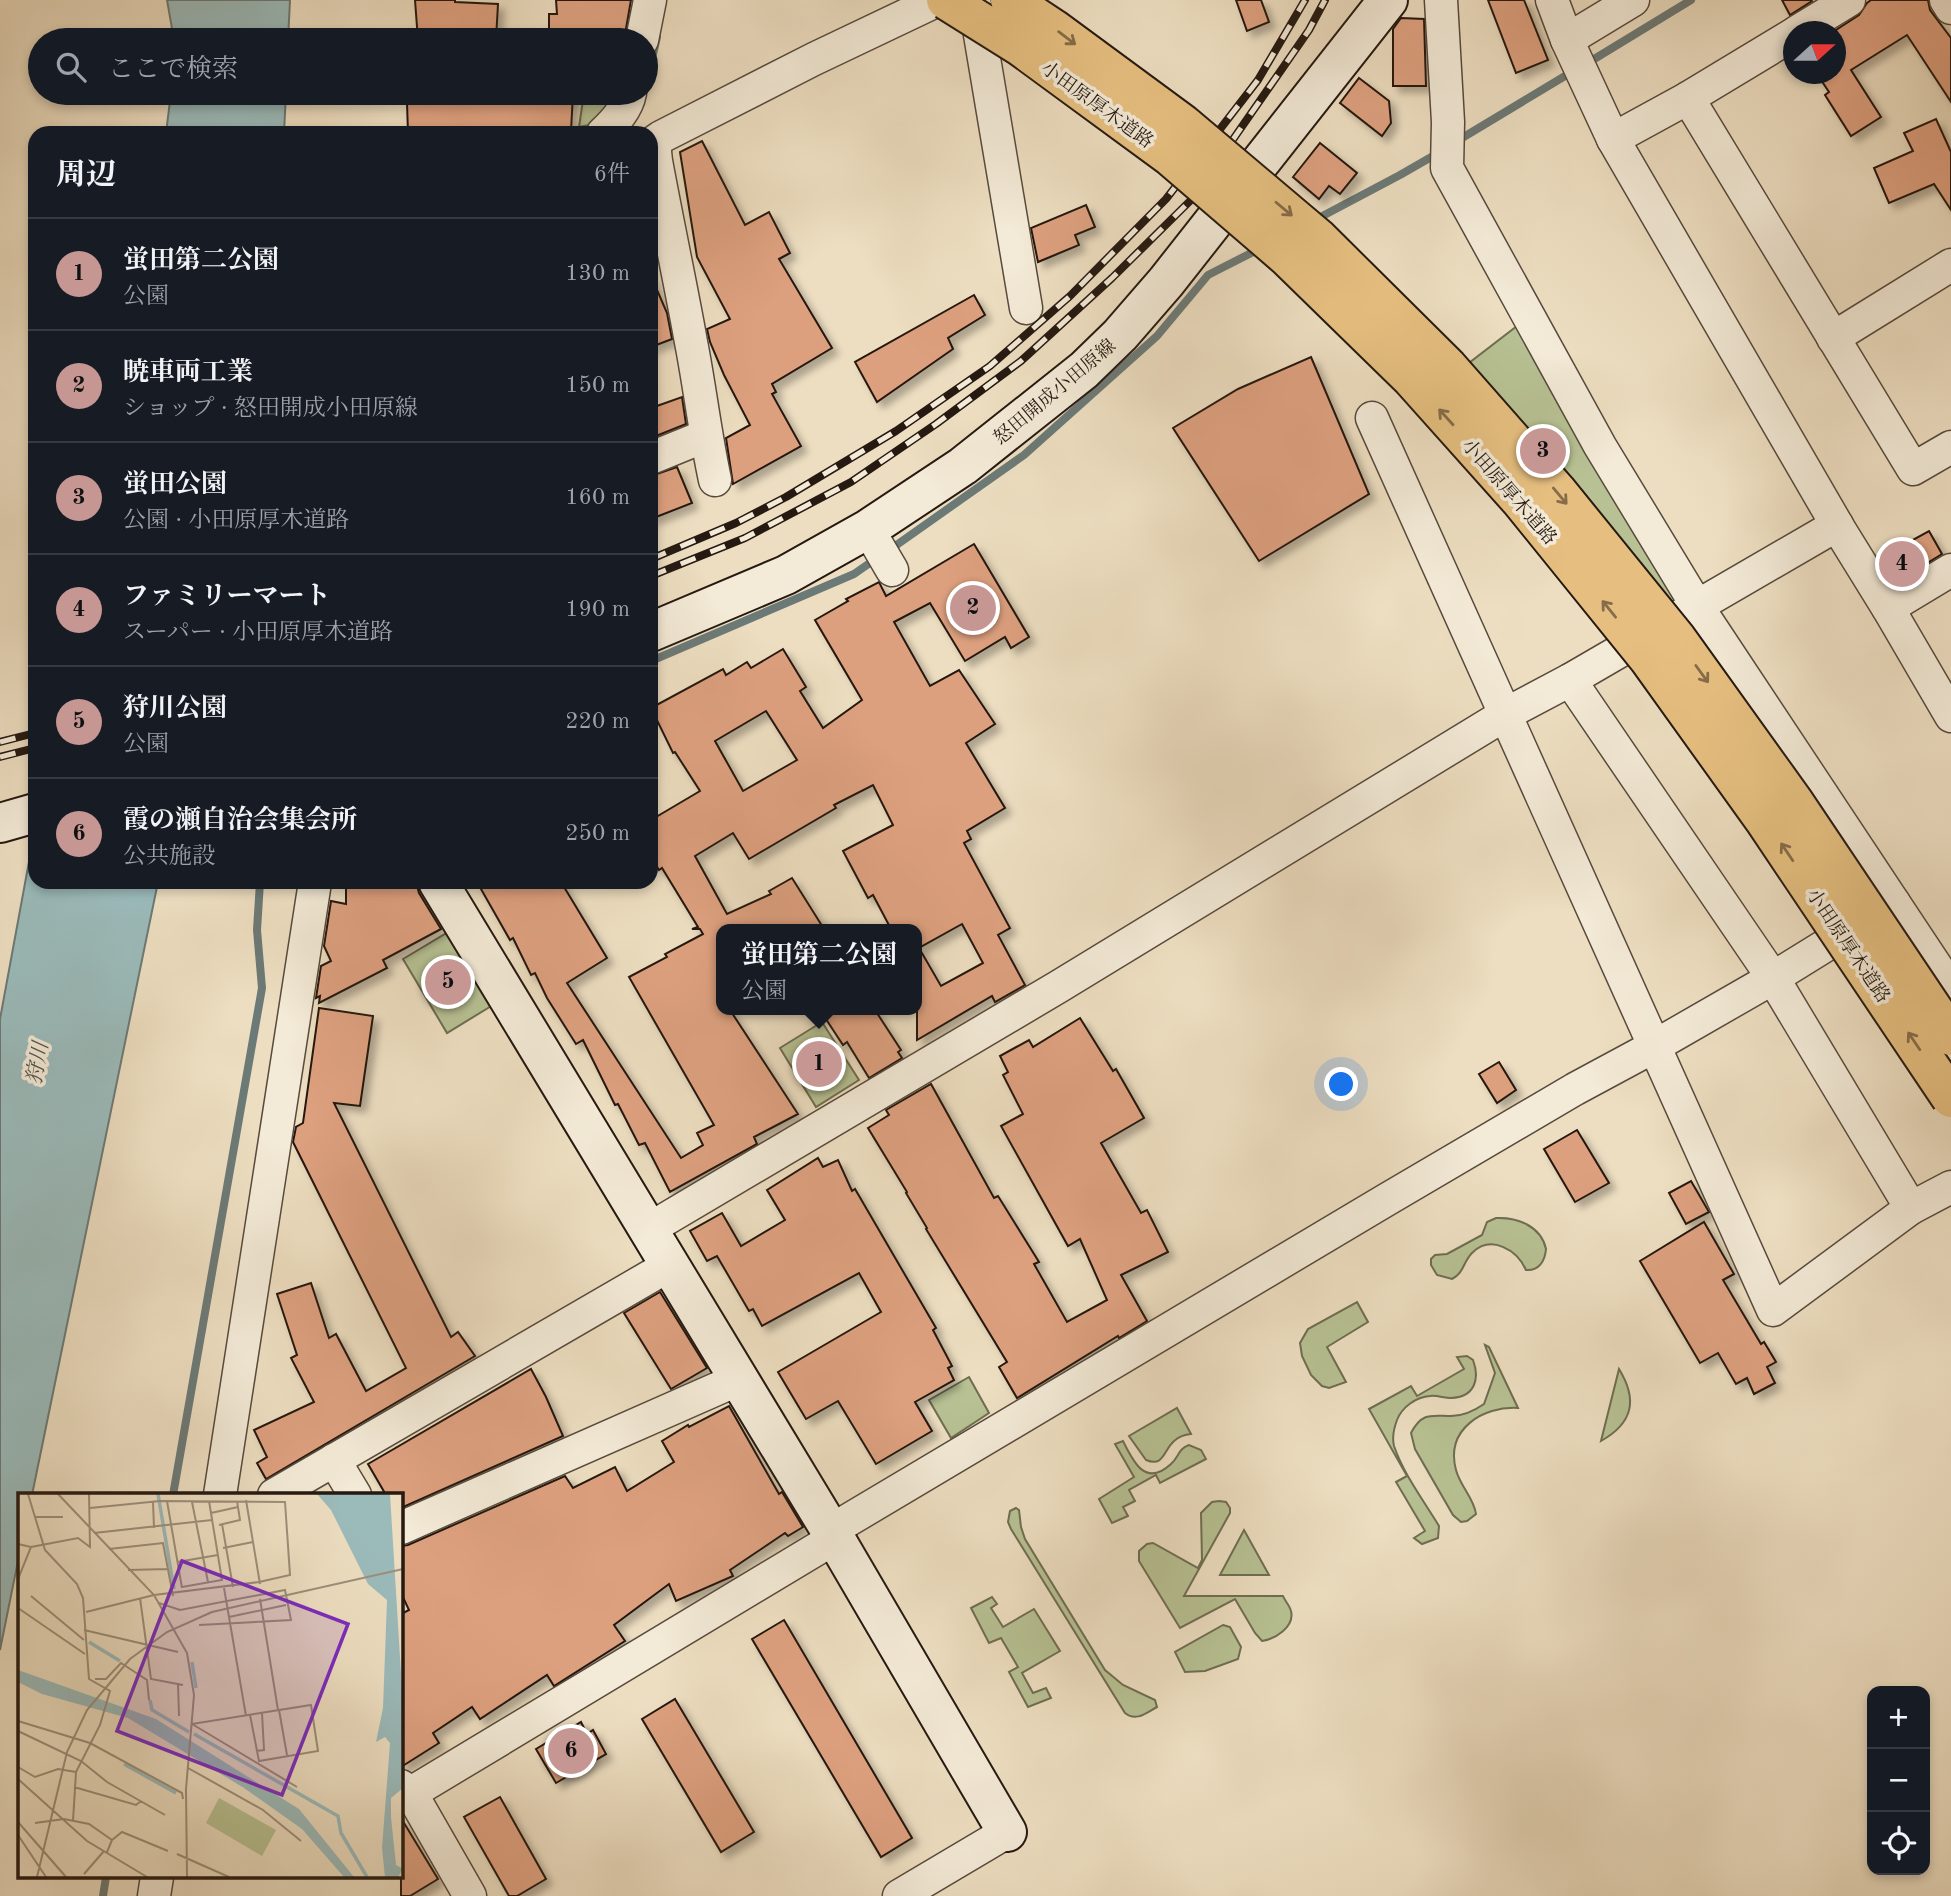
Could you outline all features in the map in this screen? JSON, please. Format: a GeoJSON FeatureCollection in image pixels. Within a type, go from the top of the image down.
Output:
{"type":"FeatureCollection","features":[{"type":"Feature","properties":{"kind":"highway","name":"小田原厚木道路"},"geometry":{"type":"LineString","coordinates":[[946,0],[1021,47],[1171,158],[1286,256],[1412,379],[1521,501],[1648,658],[1765,821],[1951,1098]]}},
{"type":"Feature","properties":{"kind":"highway","name":"小田原厚木道路"},"geometry":{"type":"LineString","coordinates":[[1010,0],[1183,124],[1308,229],[1448,367],[1557,491],[1676,639],[1794,802],[1951,1036]]}},
{"type":"Feature","properties":{"kind":"street"},"geometry":{"type":"LineString","coordinates":[[644,28],[650,0]]}},
{"type":"Feature","properties":{"kind":"street"},"geometry":{"type":"LineString","coordinates":[[658,139],[814,59],[938,0]]}},
{"type":"Feature","properties":{"kind":"street"},"geometry":{"type":"LineString","coordinates":[[975,0],[1026,308]]}},
{"type":"Feature","properties":{"kind":"street","name":"怒田開成小田原線"},"geometry":{"type":"LineString","coordinates":[[658,629],[872,536],[1075,378],[1120,335],[1247,181],[1388,0]]}},
{"type":"Feature","properties":{"kind":"street"},"geometry":{"type":"LineString","coordinates":[[1441,0],[1448,122],[1447,168],[1600,446],[1697,607],[1951,989]]}},
{"type":"Feature","properties":{"kind":"street"},"geometry":{"type":"LineString","coordinates":[[1552,0],[1567,40],[1613,139],[1951,716]]}},
{"type":"Feature","properties":{"kind":"street"},"geometry":{"type":"LineString","coordinates":[[1567,40],[1633,0]]}},
{"type":"Feature","properties":{"kind":"street"},"geometry":{"type":"LineString","coordinates":[[1815,21],[1849,0]]}},
{"type":"Feature","properties":{"kind":"street"},"geometry":{"type":"LineString","coordinates":[[1946,0],[1951,8]]}},
{"type":"Feature","properties":{"kind":"street"},"geometry":{"type":"LineString","coordinates":[[1613,139],[1783,41]]}},
{"type":"Feature","properties":{"kind":"street"},"geometry":{"type":"LineString","coordinates":[[1688,98],[1913,469],[1951,447]]}},
{"type":"Feature","properties":{"kind":"street"},"geometry":{"type":"LineString","coordinates":[[609,126],[626,105]]}},
{"type":"Feature","properties":{"kind":"street"},"geometry":{"type":"LineString","coordinates":[[658,172],[692,342],[705,436],[715,480]]}},
{"type":"Feature","properties":{"kind":"street"},"geometry":{"type":"LineString","coordinates":[[1833,338],[1951,265]]}},
{"type":"Feature","properties":{"kind":"street"},"geometry":{"type":"LineString","coordinates":[[1372,418],[1773,1310],[1911,1209],[1951,1187]]}},
{"type":"Feature","properties":{"kind":"street"},"geometry":{"type":"LineString","coordinates":[[658,455],[705,436]]}},
{"type":"Feature","properties":{"kind":"street"},"geometry":{"type":"LineString","coordinates":[[649,1229],[1014,1014],[1506,714],[1570,680],[1838,525]]}},
{"type":"Feature","properties":{"kind":"street"},"geometry":{"type":"LineString","coordinates":[[872,536],[892,570]]}},
{"type":"Feature","properties":{"kind":"street"},"geometry":{"type":"LineString","coordinates":[[1888,608],[1951,570]]}},
{"type":"Feature","properties":{"kind":"street"},"geometry":{"type":"LineString","coordinates":[[1570,680],[1773,978],[1911,1209]]}},
{"type":"Feature","properties":{"kind":"street"},"geometry":{"type":"LineString","coordinates":[[0,823],[28,815]]}},
{"type":"Feature","properties":{"kind":"street"},"geometry":{"type":"LineString","coordinates":[[220,1493],[314,889]]}},
{"type":"Feature","properties":{"kind":"street"},"geometry":{"type":"LineString","coordinates":[[442,889],[833,1535],[1007,1832],[898,1896]]}},
{"type":"Feature","properties":{"kind":"street"},"geometry":{"type":"LineString","coordinates":[[471,1896],[406,1789],[833,1535],[1386,1200],[1575,1089],[1773,978],[1894,903]]}},
{"type":"Feature","properties":{"kind":"street"},"geometry":{"type":"LineString","coordinates":[[277,1493],[670,1265]]}},
{"type":"Feature","properties":{"kind":"street"},"geometry":{"type":"LineString","coordinates":[[402,1528],[737,1380]]}},
{"type":"Feature","properties":{"kind":"street"},"geometry":{"type":"LineString","coordinates":[[334,1460],[354,1493]]}},
{"type":"Feature","properties":{"kind":"street"},"geometry":{"type":"LineString","coordinates":[[154,1896],[157,1878]]}},
{"type":"Feature","properties":{"kind":"green space"},"geometry":{"type":"Polygon","coordinates":[[[582,105],[611,105],[598,123],[579,126],[582,105]]]}},
{"type":"Feature","properties":{"kind":"green space"},"geometry":{"type":"Polygon","coordinates":[[[1517,326],[1679,603],[1636,629],[1443,383],[1517,326]]]}},
{"type":"Feature","properties":{"kind":"green space"},"geometry":{"type":"Polygon","coordinates":[[[450,931],[493,1005],[447,1033],[403,959],[450,931]]]}},
{"type":"Feature","properties":{"kind":"green space"},"geometry":{"type":"Polygon","coordinates":[[[822,1022],[859,1080],[816,1107],[780,1048],[822,1022]]]}},
{"type":"Feature","properties":{"kind":"green space"},"geometry":{"type":"Polygon","coordinates":[[[1496,1218],[1520,1221],[1539,1234],[1546,1249],[1540,1264],[1534,1269],[1526,1270],[1510,1251],[1503,1247],[1487,1245],[1472,1253],[1459,1274],[1452,1279],[1437,1275],[1431,1265],[1431,1259],[1435,1255],[1447,1254],[1482,1235],[1487,1222],[1496,1218]]]}},
{"type":"Feature","properties":{"kind":"green space"},"geometry":{"type":"Polygon","coordinates":[[[1357,1302],[1368,1322],[1327,1347],[1346,1382],[1329,1388],[1322,1386],[1311,1375],[1302,1356],[1300,1343],[1308,1329],[1357,1302]]]}},
{"type":"Feature","properties":{"kind":"green space"},"geometry":{"type":"Polygon","coordinates":[[[1485,1345],[1489,1347],[1518,1408],[1505,1408],[1480,1416],[1462,1432],[1456,1443],[1456,1470],[1476,1514],[1461,1522],[1453,1515],[1415,1449],[1411,1433],[1423,1418],[1460,1415],[1484,1404],[1495,1373],[1485,1345]]]}},
{"type":"Feature","properties":{"kind":"green space"},"geometry":{"type":"Polygon","coordinates":[[[1467,1356],[1473,1360],[1476,1374],[1474,1386],[1470,1391],[1459,1397],[1430,1396],[1415,1401],[1402,1411],[1395,1426],[1393,1443],[1398,1457],[1439,1526],[1438,1538],[1422,1544],[1414,1538],[1425,1531],[1396,1482],[1407,1476],[1369,1409],[1411,1386],[1417,1396],[1464,1369],[1457,1357],[1467,1356]]]}},
{"type":"Feature","properties":{"kind":"green space"},"geometry":{"type":"Polygon","coordinates":[[[1619,1369],[1629,1391],[1629,1410],[1620,1427],[1601,1441],[1619,1369]]]}},
{"type":"Feature","properties":{"kind":"green space"},"geometry":{"type":"Polygon","coordinates":[[[969,1377],[989,1413],[951,1438],[929,1400],[969,1377]]]}},
{"type":"Feature","properties":{"kind":"green space"},"geometry":{"type":"Polygon","coordinates":[[[1177,1408],[1191,1434],[1174,1441],[1159,1461],[1146,1460],[1129,1436],[1177,1408]]]}},
{"type":"Feature","properties":{"kind":"green space"},"geometry":{"type":"Polygon","coordinates":[[[1123,1441],[1136,1463],[1147,1473],[1162,1471],[1189,1445],[1201,1450],[1206,1459],[1160,1483],[1156,1475],[1129,1490],[1135,1501],[1123,1507],[1128,1516],[1112,1523],[1099,1499],[1134,1477],[1115,1444],[1123,1441]]]}},
{"type":"Feature","properties":{"kind":"green space"},"geometry":{"type":"Polygon","coordinates":[[[1212,1502],[1226,1502],[1230,1513],[1184,1596],[1283,1596],[1290,1607],[1290,1622],[1278,1635],[1267,1640],[1262,1641],[1255,1633],[1235,1599],[1180,1628],[1139,1561],[1139,1551],[1147,1544],[1153,1543],[1198,1568],[1202,1560],[1201,1513],[1212,1502]]]}},
{"type":"Feature","properties":{"kind":"green space"},"geometry":{"type":"Polygon","coordinates":[[[1016,1508],[1019,1510],[1025,1539],[1105,1670],[1123,1685],[1155,1700],[1157,1707],[1137,1717],[1125,1713],[1011,1529],[1008,1522],[1010,1511],[1016,1508]]]}},
{"type":"Feature","properties":{"kind":"green space"},"geometry":{"type":"Polygon","coordinates":[[[1244,1530],[1269,1575],[1220,1575],[1244,1530]]]}},
{"type":"Feature","properties":{"kind":"green space"},"geometry":{"type":"Polygon","coordinates":[[[992,1597],[997,1604],[991,1608],[1003,1627],[1034,1609],[1060,1651],[1022,1673],[1033,1693],[1046,1688],[1051,1698],[1028,1707],[1009,1672],[1018,1667],[1001,1638],[989,1643],[971,1608],[992,1597]]]}},
{"type":"Feature","properties":{"kind":"green space"},"geometry":{"type":"Polygon","coordinates":[[[1223,1625],[1230,1627],[1241,1647],[1238,1659],[1205,1671],[1185,1672],[1175,1652],[1223,1625]]]}},
{"type":"Feature","properties":{"kind":"water"},"geometry":{"type":"Polygon","coordinates":[[[167,0],[290,0],[289,28],[172,28],[167,0]]]}},
{"type":"Feature","properties":{"kind":"water"},"geometry":{"type":"Polygon","coordinates":[[[170,105],[285,105],[284,126],[167,126],[170,105]]]}},
{"type":"Feature","properties":{"kind":"water","name":"狩川"},"geometry":{"type":"Polygon","coordinates":[[[28,867],[28,889],[157,889],[32,1493],[18,1493],[18,1561],[0,1650],[0,1019],[28,867]]]}},
{"type":"Feature","properties":{"kind":"building"},"geometry":{"type":"Polygon","coordinates":[[[415,0],[498,4],[497,28],[417,28],[415,0]]]}},
{"type":"Feature","properties":{"kind":"building"},"geometry":{"type":"Polygon","coordinates":[[[556,0],[631,0],[626,28],[549,28],[549,14],[557,14],[556,0]]]}},
{"type":"Feature","properties":{"kind":"building"},"geometry":{"type":"Polygon","coordinates":[[[1236,0],[1261,0],[1269,22],[1247,31],[1236,0]]]}},
{"type":"Feature","properties":{"kind":"building"},"geometry":{"type":"Polygon","coordinates":[[[1488,0],[1524,0],[1548,60],[1516,73],[1488,0]]]}},
{"type":"Feature","properties":{"kind":"building"},"geometry":{"type":"Polygon","coordinates":[[[1782,0],[1811,0],[1812,1],[1790,15],[1782,0]]]}},
{"type":"Feature","properties":{"kind":"building"},"geometry":{"type":"Polygon","coordinates":[[[1871,0],[1928,0],[1930,10],[1951,38],[1951,102],[1907,35],[1851,70],[1881,117],[1851,136],[1825,95],[1829,92],[1824,84],[1846,84],[1846,23],[1859,15],[1871,0]]]}},
{"type":"Feature","properties":{"kind":"building"},"geometry":{"type":"Polygon","coordinates":[[[1401,18],[1424,19],[1426,86],[1393,86],[1393,29],[1401,18]]]}},
{"type":"Feature","properties":{"kind":"building"},"geometry":{"type":"Polygon","coordinates":[[[1359,78],[1389,101],[1391,123],[1382,136],[1340,103],[1359,78]]]}},
{"type":"Feature","properties":{"kind":"building"},"geometry":{"type":"Polygon","coordinates":[[[407,105],[572,105],[571,126],[408,126],[407,105]]]}},
{"type":"Feature","properties":{"kind":"building"},"geometry":{"type":"Polygon","coordinates":[[[1936,119],[1951,152],[1951,210],[1934,184],[1889,203],[1874,168],[1913,151],[1904,133],[1936,119]]]}},
{"type":"Feature","properties":{"kind":"building"},"geometry":{"type":"Polygon","coordinates":[[[702,141],[745,225],[769,212],[790,253],[779,259],[832,348],[772,384],[776,392],[772,394],[801,446],[733,484],[726,438],[750,425],[710,342],[707,329],[730,319],[697,257],[680,152],[702,141]]]}},
{"type":"Feature","properties":{"kind":"building"},"geometry":{"type":"Polygon","coordinates":[[[1320,143],[1357,173],[1340,194],[1329,186],[1319,199],[1293,177],[1320,143]]]}},
{"type":"Feature","properties":{"kind":"building"},"geometry":{"type":"Polygon","coordinates":[[[1086,205],[1095,227],[1075,235],[1079,245],[1038,262],[1031,228],[1086,205]]]}},
{"type":"Feature","properties":{"kind":"building"},"geometry":{"type":"Polygon","coordinates":[[[658,292],[667,313],[672,339],[658,344],[658,292]]]}},
{"type":"Feature","properties":{"kind":"building"},"geometry":{"type":"Polygon","coordinates":[[[974,295],[985,315],[948,338],[953,349],[877,402],[855,362],[974,295]]]}},
{"type":"Feature","properties":{"kind":"building"},"geometry":{"type":"Polygon","coordinates":[[[1311,357],[1369,494],[1259,561],[1173,428],[1238,389],[1311,357]]]}},
{"type":"Feature","properties":{"kind":"building"},"geometry":{"type":"Polygon","coordinates":[[[682,397],[686,424],[658,435],[658,406],[682,397]]]}},
{"type":"Feature","properties":{"kind":"building"},"geometry":{"type":"Polygon","coordinates":[[[677,467],[692,503],[658,516],[658,474],[677,467]]]}},
{"type":"Feature","properties":{"kind":"building"},"geometry":{"type":"Polygon","coordinates":[[[1929,531],[1942,554],[1903,578],[1889,553],[1929,531]]]}},
{"type":"Feature","properties":{"kind":"building"},"geometry":{"type":"Polygon","coordinates":[[[974,544],[1029,637],[1011,648],[1005,637],[965,661],[930,603],[894,622],[930,686],[959,670],[995,724],[966,743],[1005,808],[967,831],[971,839],[964,843],[1010,928],[998,935],[1025,985],[995,1002],[992,996],[917,1040],[917,1015],[922,1015],[922,953],[941,986],[983,963],[962,924],[922,946],[922,924],[888,924],[873,895],[868,898],[843,851],[893,825],[873,785],[834,805],[836,808],[749,859],[733,833],[695,856],[727,914],[771,894],[769,891],[792,878],[821,924],[716,924],[716,1015],[733,1015],[798,1114],[754,1137],[757,1144],[670,1192],[645,1143],[639,1145],[618,1104],[615,1105],[583,1040],[576,1044],[547,998],[535,973],[531,975],[513,938],[510,940],[481,889],[565,889],[607,958],[567,983],[681,1158],[703,1145],[697,1133],[714,1125],[629,977],[703,934],[700,929],[692,929],[698,927],[662,868],[658,868],[658,816],[700,791],[675,752],[673,753],[658,722],[658,704],[723,669],[726,675],[747,662],[751,668],[783,649],[806,687],[800,691],[823,728],[862,700],[815,620],[848,601],[846,599],[879,582],[886,596],[974,544]],[[766,711],[715,741],[743,791],[797,760],[766,711]]]}},
{"type":"Feature","properties":{"kind":"building"},"geometry":{"type":"Polygon","coordinates":[[[346,889],[418,889],[441,929],[383,960],[387,968],[319,1003],[320,996],[316,998],[321,966],[331,961],[324,946],[331,901],[346,904],[346,889]]]}},
{"type":"Feature","properties":{"kind":"building"},"geometry":{"type":"Polygon","coordinates":[[[319,1008],[373,1016],[360,1106],[334,1103],[451,1337],[458,1332],[475,1356],[266,1479],[257,1463],[267,1457],[254,1430],[314,1402],[291,1358],[297,1355],[277,1294],[311,1283],[329,1338],[336,1334],[366,1391],[406,1368],[293,1142],[296,1127],[303,1123],[319,1008]]]}},
{"type":"Feature","properties":{"kind":"building"},"geometry":{"type":"Polygon","coordinates":[[[823,1015],[878,1015],[901,1050],[898,1052],[902,1058],[869,1078],[847,1042],[843,1045],[823,1015]]]}},
{"type":"Feature","properties":{"kind":"building"},"geometry":{"type":"Polygon","coordinates":[[[1080,1018],[1113,1071],[1116,1069],[1144,1118],[1101,1143],[1141,1213],[1147,1210],[1168,1252],[1121,1275],[1147,1321],[1017,1398],[999,1367],[1007,1362],[868,1128],[889,1115],[886,1110],[931,1084],[994,1198],[998,1196],[1039,1262],[1034,1264],[1067,1322],[1107,1300],[1080,1239],[1068,1246],[1001,1126],[1023,1114],[1003,1075],[1008,1072],[1000,1056],[1029,1040],[1033,1047],[1080,1018]]]}},
{"type":"Feature","properties":{"kind":"building"},"geometry":{"type":"Polygon","coordinates":[[[1499,1062],[1516,1090],[1497,1103],[1479,1074],[1499,1062]]]}},
{"type":"Feature","properties":{"kind":"building"},"geometry":{"type":"Polygon","coordinates":[[[1577,1130],[1609,1183],[1575,1202],[1544,1149],[1577,1130]]]}},
{"type":"Feature","properties":{"kind":"building"},"geometry":{"type":"Polygon","coordinates":[[[818,1158],[823,1167],[838,1160],[852,1191],[855,1189],[936,1328],[933,1330],[952,1366],[948,1368],[954,1380],[915,1402],[932,1431],[876,1464],[838,1401],[806,1419],[778,1372],[881,1312],[859,1273],[762,1326],[753,1309],[749,1311],[717,1256],[707,1261],[690,1231],[722,1213],[741,1246],[785,1220],[767,1190],[818,1158]]]}},
{"type":"Feature","properties":{"kind":"building"},"geometry":{"type":"Polygon","coordinates":[[[1691,1181],[1709,1212],[1686,1224],[1669,1193],[1691,1181]]]}},
{"type":"Feature","properties":{"kind":"building"},"geometry":{"type":"Polygon","coordinates":[[[1704,1222],[1734,1274],[1723,1280],[1761,1344],[1764,1342],[1776,1362],[1767,1367],[1775,1383],[1754,1394],[1747,1378],[1736,1384],[1718,1353],[1700,1363],[1640,1261],[1704,1222]]]}},
{"type":"Feature","properties":{"kind":"building"},"geometry":{"type":"Polygon","coordinates":[[[660,1292],[707,1368],[671,1389],[624,1313],[660,1292]]]}},
{"type":"Feature","properties":{"kind":"building"},"geometry":{"type":"Polygon","coordinates":[[[531,1369],[563,1436],[402,1508],[402,1493],[385,1493],[368,1464],[531,1369]]]}},
{"type":"Feature","properties":{"kind":"building"},"geometry":{"type":"Polygon","coordinates":[[[729,1406],[779,1494],[782,1492],[803,1527],[788,1536],[785,1533],[730,1570],[733,1576],[676,1601],[669,1584],[614,1625],[625,1641],[554,1686],[547,1675],[480,1719],[472,1707],[433,1733],[439,1743],[402,1766],[402,1614],[409,1610],[402,1595],[402,1546],[565,1476],[573,1488],[615,1467],[627,1491],[674,1462],[662,1441],[688,1425],[689,1427],[729,1406]]]}},
{"type":"Feature","properties":{"kind":"building"},"geometry":{"type":"Polygon","coordinates":[[[784,1620],[912,1838],[881,1857],[752,1639],[784,1620]]]}},
{"type":"Feature","properties":{"kind":"building"},"geometry":{"type":"Polygon","coordinates":[[[675,1699],[754,1832],[721,1852],[642,1719],[675,1699]]]}},
{"type":"Feature","properties":{"kind":"building"},"geometry":{"type":"Polygon","coordinates":[[[581,1722],[587,1734],[593,1730],[606,1754],[556,1783],[536,1749],[581,1722]]]}},
{"type":"Feature","properties":{"kind":"building"},"geometry":{"type":"Polygon","coordinates":[[[500,1797],[546,1879],[517,1896],[509,1896],[464,1817],[500,1797]]]}},
{"type":"Feature","properties":{"kind":"building"},"geometry":{"type":"Polygon","coordinates":[[[402,1820],[438,1879],[410,1896],[401,1896],[402,1820]]]}},
{"type":"Feature","properties":{"kind":"waterway"},"geometry":{"type":"LineString","coordinates":[[1586,64],[1691,0]]}},
{"type":"Feature","properties":{"kind":"waterway"},"geometry":{"type":"LineString","coordinates":[[1457,141],[1575,70]]}},
{"type":"Feature","properties":{"kind":"waterway"},"geometry":{"type":"LineString","coordinates":[[1313,221],[1440,152]]}},
{"type":"Feature","properties":{"kind":"waterway"},"geometry":{"type":"LineString","coordinates":[[888,551],[1024,455],[1157,336],[1208,275],[1261,248]]}},
{"type":"Feature","properties":{"kind":"waterway"},"geometry":{"type":"LineString","coordinates":[[658,658],[854,574],[877,558]]}},
{"type":"Feature","properties":{"kind":"waterway"},"geometry":{"type":"LineString","coordinates":[[173,1493],[262,988],[257,930],[260,889]]}},
{"type":"Feature","properties":{"kind":"waterway"},"geometry":{"type":"LineString","coordinates":[[103,1896],[106,1878]]}},
{"type":"Feature","properties":{"kind":"railway"},"geometry":{"type":"LineString","coordinates":[[658,556],[736,523],[786,497],[896,431],[990,366],[1070,296],[1166,199],[1258,80],[1305,0]]}},
{"type":"Feature","properties":{"kind":"railway"},"geometry":{"type":"LineString","coordinates":[[658,573],[745,538],[851,482],[1021,361],[1112,278],[1191,200],[1309,30],[1325,0]]}},
{"type":"Feature","properties":{"kind":"railway"},"geometry":{"type":"LineString","coordinates":[[0,742],[28,735]]}},
{"type":"Feature","properties":{"kind":"railway"},"geometry":{"type":"LineString","coordinates":[[0,757],[28,750]]}},
{"type":"Feature","properties":{"kind":"place","name":"蛍田公園"},"geometry":{"type":"Point","coordinates":[1543,451]}},
{"type":"Feature","properties":{"kind":"place","name":"ファミリーマート"},"geometry":{"type":"Point","coordinates":[1902,564]}},
{"type":"Feature","properties":{"kind":"place","name":"暁車両工業"},"geometry":{"type":"Point","coordinates":[973,608]}},
{"type":"Feature","properties":{"kind":"place","name":"狩川公園"},"geometry":{"type":"Point","coordinates":[448,982]}},
{"type":"Feature","properties":{"kind":"place","name":"蛍田第二公園"},"geometry":{"type":"Point","coordinates":[819,1064]}},
{"type":"Feature","properties":{"kind":"place","name":"霞の瀬自治会集会所"},"geometry":{"type":"Point","coordinates":[571,1751]}}]}
